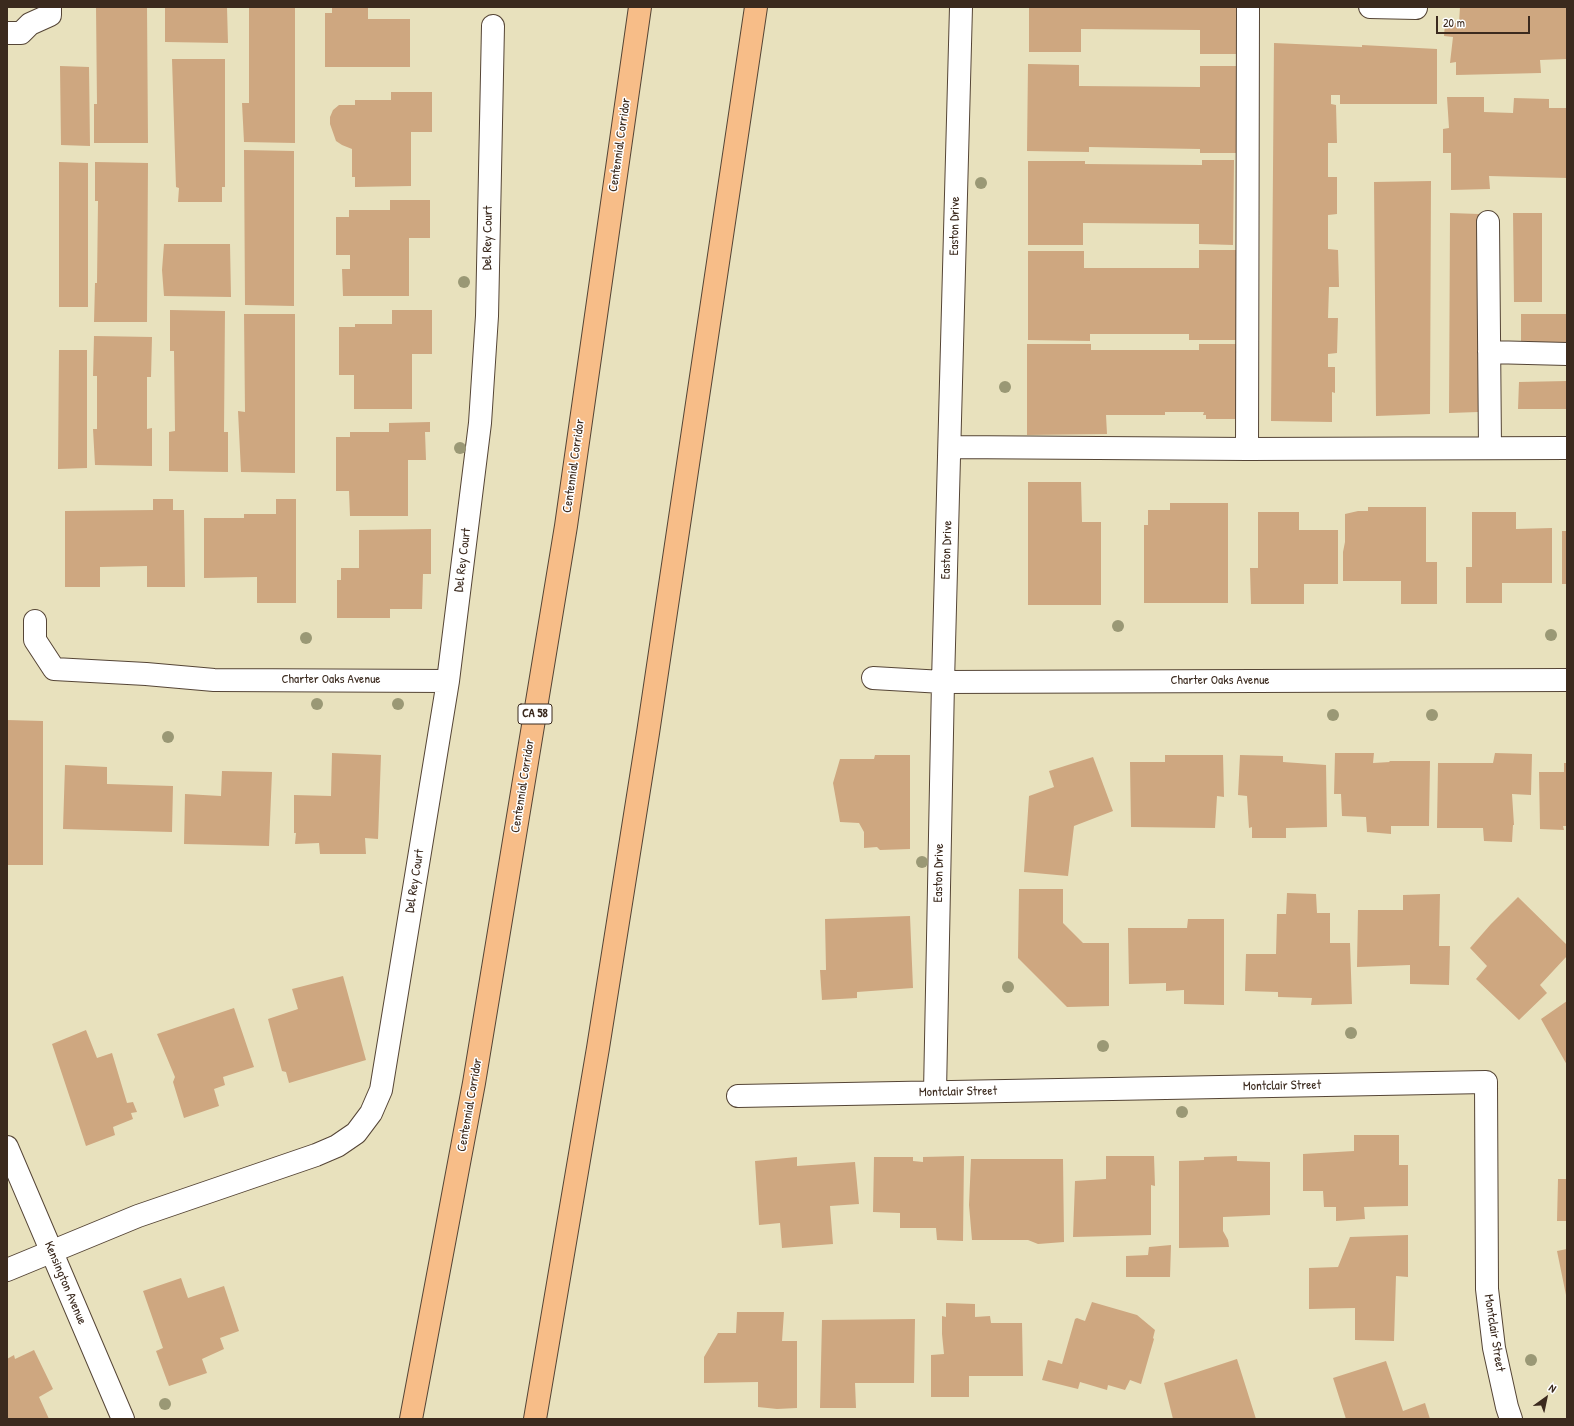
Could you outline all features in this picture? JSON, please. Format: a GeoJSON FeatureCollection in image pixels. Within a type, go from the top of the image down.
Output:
{"type":"FeatureCollection","features":[{"type":"Feature","properties":{"kind":"highway","name":"Centennial Corridor"},"geometry":{"type":"LineString","coordinates":[[412,1419],[474,1083],[566,526],[640,7]]}},
{"type":"Feature","properties":{"kind":"highway"},"geometry":{"type":"LineString","coordinates":[[535,1419],[598,1048],[648,733],[756,7]]}},
{"type":"Feature","properties":{"kind":"street"},"geometry":{"type":"LineString","coordinates":[[7,32],[21,33],[30,24],[50,15],[50,7]]}},
{"type":"Feature","properties":{"kind":"street","name":"Easton Drive"},"geometry":{"type":"LineString","coordinates":[[935,1092],[943,682],[961,7]]}},
{"type":"Feature","properties":{"kind":"street"},"geometry":{"type":"LineString","coordinates":[[1247,449],[1248,7]]}},
{"type":"Feature","properties":{"kind":"street"},"geometry":{"type":"LineString","coordinates":[[1370,7],[1416,8]]}},
{"type":"Feature","properties":{"kind":"street","name":"Del Rey Court"},"geometry":{"type":"LineString","coordinates":[[7,1270],[52,1250],[138,1216],[316,1155],[337,1146],[356,1133],[371,1113],[381,1090],[448,681],[480,423],[487,316],[493,26]]}},
{"type":"Feature","properties":{"kind":"street"},"geometry":{"type":"LineString","coordinates":[[1488,222],[1490,448]]}},
{"type":"Feature","properties":{"kind":"street"},"geometry":{"type":"LineString","coordinates":[[1490,352],[1567,354]]}},
{"type":"Feature","properties":{"kind":"street"},"geometry":{"type":"LineString","coordinates":[[950,447],[1247,449],[1567,448]]}},
{"type":"Feature","properties":{"kind":"street","name":"Charter Oaks Avenue"},"geometry":{"type":"LineString","coordinates":[[35,621],[34,640],[54,669],[214,680],[448,681]]}},
{"type":"Feature","properties":{"kind":"street","name":"Charter Oaks Avenue"},"geometry":{"type":"LineString","coordinates":[[873,678],[943,682],[1567,680]]}},
{"type":"Feature","properties":{"kind":"street","name":"Montclair Street"},"geometry":{"type":"LineString","coordinates":[[738,1096],[1486,1082],[1487,1289],[1494,1348],[1511,1419]]}},
{"type":"Feature","properties":{"kind":"street","name":"Kensington Avenue"},"geometry":{"type":"LineString","coordinates":[[7,1147],[123,1419]]}},
{"type":"Feature","properties":{"kind":"building"},"geometry":{"type":"Polygon","coordinates":[[[96,7],[147,7],[148,143],[94,143],[94,104],[97,104],[96,7]]]}},
{"type":"Feature","properties":{"kind":"building"},"geometry":{"type":"Polygon","coordinates":[[[165,7],[227,7],[228,43],[165,42],[165,7]]]}},
{"type":"Feature","properties":{"kind":"building"},"geometry":{"type":"Polygon","coordinates":[[[249,7],[295,7],[295,143],[244,142],[242,103],[249,103],[249,7]]]}},
{"type":"Feature","properties":{"kind":"building"},"geometry":{"type":"Polygon","coordinates":[[[332,7],[368,7],[368,19],[410,19],[410,67],[325,67],[325,13],[332,13],[332,7]]]}},
{"type":"Feature","properties":{"kind":"building"},"geometry":{"type":"Polygon","coordinates":[[[1029,7],[1237,7],[1236,54],[1200,54],[1200,30],[1081,29],[1081,52],[1029,52],[1029,7]]]}},
{"type":"Feature","properties":{"kind":"building"},"geometry":{"type":"Polygon","coordinates":[[[1460,7],[1567,7],[1567,59],[1540,60],[1541,73],[1456,75],[1456,62],[1450,63],[1453,37],[1444,36],[1445,23],[1459,23],[1460,7]]]}},
{"type":"Feature","properties":{"kind":"building"},"geometry":{"type":"Polygon","coordinates":[[[1274,43],[1362,47],[1362,45],[1437,49],[1437,104],[1340,104],[1340,95],[1331,95],[1331,104],[1336,105],[1337,143],[1328,143],[1328,177],[1337,177],[1337,214],[1328,215],[1328,249],[1338,250],[1339,287],[1329,287],[1328,318],[1338,318],[1337,353],[1328,354],[1328,367],[1335,367],[1335,393],[1332,392],[1332,422],[1271,421],[1274,43]]]}},
{"type":"Feature","properties":{"kind":"building"},"geometry":{"type":"Polygon","coordinates":[[[172,59],[225,59],[225,187],[222,187],[222,202],[178,202],[179,188],[176,187],[172,59]]]}},
{"type":"Feature","properties":{"kind":"building"},"geometry":{"type":"Polygon","coordinates":[[[1028,64],[1079,65],[1079,86],[1200,87],[1200,66],[1237,66],[1236,153],[1200,153],[1200,149],[1089,147],[1089,152],[1027,151],[1028,64]]]}},
{"type":"Feature","properties":{"kind":"building"},"geometry":{"type":"Polygon","coordinates":[[[60,66],[89,67],[90,146],[61,145],[60,66]]]}},
{"type":"Feature","properties":{"kind":"building"},"geometry":{"type":"Polygon","coordinates":[[[391,92],[432,92],[432,132],[411,132],[411,186],[355,187],[355,177],[352,177],[352,149],[336,141],[330,124],[330,117],[333,110],[339,105],[355,105],[355,100],[391,100],[391,92]]]}},
{"type":"Feature","properties":{"kind":"building"},"geometry":{"type":"Polygon","coordinates":[[[1447,97],[1484,97],[1484,112],[1513,113],[1514,98],[1549,99],[1549,108],[1567,108],[1567,178],[1489,176],[1490,189],[1451,190],[1451,153],[1443,153],[1443,129],[1449,128],[1447,97]]]}},
{"type":"Feature","properties":{"kind":"building"},"geometry":{"type":"Polygon","coordinates":[[[244,150],[294,151],[294,306],[245,305],[244,150]]]}},
{"type":"Feature","properties":{"kind":"building"},"geometry":{"type":"Polygon","coordinates":[[[1202,160],[1234,160],[1233,245],[1199,244],[1199,224],[1083,223],[1083,245],[1028,245],[1028,161],[1085,161],[1085,164],[1202,165],[1202,160]]]}},
{"type":"Feature","properties":{"kind":"building"},"geometry":{"type":"Polygon","coordinates":[[[59,162],[88,163],[88,307],[59,307],[59,162]]]}},
{"type":"Feature","properties":{"kind":"building"},"geometry":{"type":"Polygon","coordinates":[[[95,162],[148,163],[147,322],[94,322],[95,283],[97,283],[98,201],[95,201],[95,162]]]}},
{"type":"Feature","properties":{"kind":"building"},"geometry":{"type":"Polygon","coordinates":[[[1431,181],[1430,414],[1376,416],[1374,182],[1431,181]]]}},
{"type":"Feature","properties":{"kind":"building"},"geometry":{"type":"Polygon","coordinates":[[[390,200],[430,200],[430,238],[409,238],[409,296],[343,296],[342,269],[350,269],[350,255],[336,255],[336,217],[349,217],[349,210],[390,210],[390,200]]]}},
{"type":"Feature","properties":{"kind":"building"},"geometry":{"type":"Polygon","coordinates":[[[1450,213],[1479,214],[1478,412],[1449,413],[1450,213]]]}},
{"type":"Feature","properties":{"kind":"building"},"geometry":{"type":"Polygon","coordinates":[[[1513,213],[1542,213],[1542,302],[1514,302],[1513,213]]]}},
{"type":"Feature","properties":{"kind":"building"},"geometry":{"type":"Polygon","coordinates":[[[164,244],[230,244],[231,297],[164,296],[162,270],[164,244]]]}},
{"type":"Feature","properties":{"kind":"building"},"geometry":{"type":"Polygon","coordinates":[[[1199,250],[1237,250],[1238,340],[1189,340],[1189,334],[1090,334],[1090,341],[1028,340],[1028,251],[1084,251],[1084,268],[1199,268],[1199,250]]]}},
{"type":"Feature","properties":{"kind":"building"},"geometry":{"type":"Polygon","coordinates":[[[170,310],[225,311],[224,432],[228,432],[228,472],[169,471],[169,432],[175,431],[174,351],[170,351],[170,310]]]}},
{"type":"Feature","properties":{"kind":"building"},"geometry":{"type":"Polygon","coordinates":[[[392,310],[432,310],[432,354],[412,354],[412,409],[354,409],[354,375],[339,375],[339,327],[355,327],[355,324],[392,324],[392,310]]]}},
{"type":"Feature","properties":{"kind":"building"},"geometry":{"type":"Polygon","coordinates":[[[244,314],[295,314],[295,473],[241,472],[238,411],[245,412],[244,314]]]}},
{"type":"Feature","properties":{"kind":"building"},"geometry":{"type":"Polygon","coordinates":[[[1521,314],[1567,314],[1567,345],[1521,345],[1521,314]]]}},
{"type":"Feature","properties":{"kind":"building"},"geometry":{"type":"Polygon","coordinates":[[[94,336],[152,337],[151,377],[147,377],[147,429],[152,428],[152,466],[95,465],[93,429],[97,429],[97,376],[93,376],[94,336]]]}},
{"type":"Feature","properties":{"kind":"building"},"geometry":{"type":"Polygon","coordinates":[[[1027,344],[1091,344],[1091,350],[1199,350],[1199,344],[1238,344],[1238,419],[1206,419],[1206,415],[1203,415],[1204,412],[1165,412],[1165,415],[1106,415],[1107,434],[1027,435],[1027,344]]]}},
{"type":"Feature","properties":{"kind":"building"},"geometry":{"type":"Polygon","coordinates":[[[59,350],[87,350],[87,468],[58,469],[59,350]]]}},
{"type":"Feature","properties":{"kind":"building"},"geometry":{"type":"Polygon","coordinates":[[[1567,381],[1567,409],[1518,409],[1519,382],[1567,381]]]}},
{"type":"Feature","properties":{"kind":"building"},"geometry":{"type":"Polygon","coordinates":[[[430,422],[430,432],[425,432],[426,460],[408,460],[408,516],[350,516],[349,491],[336,491],[336,437],[350,437],[350,432],[389,432],[389,423],[430,422]]]}},
{"type":"Feature","properties":{"kind":"building"},"geometry":{"type":"Polygon","coordinates":[[[1028,482],[1081,482],[1082,522],[1101,522],[1101,605],[1028,605],[1028,482]]]}},
{"type":"Feature","properties":{"kind":"building"},"geometry":{"type":"Polygon","coordinates":[[[153,499],[173,499],[173,510],[184,510],[185,587],[147,587],[147,566],[100,567],[100,587],[65,587],[65,511],[153,510],[153,499]]]}},
{"type":"Feature","properties":{"kind":"building"},"geometry":{"type":"Polygon","coordinates":[[[276,499],[296,499],[296,603],[257,603],[257,577],[204,578],[204,518],[244,518],[244,514],[276,514],[276,499]]]}},
{"type":"Feature","properties":{"kind":"building"},"geometry":{"type":"Polygon","coordinates":[[[1170,503],[1228,503],[1228,603],[1144,603],[1144,525],[1148,525],[1148,510],[1170,510],[1170,503]]]}},
{"type":"Feature","properties":{"kind":"building"},"geometry":{"type":"Polygon","coordinates":[[[1368,507],[1426,507],[1426,562],[1437,562],[1437,604],[1401,604],[1401,581],[1343,581],[1345,514],[1358,511],[1368,511],[1368,507]]]}},
{"type":"Feature","properties":{"kind":"building"},"geometry":{"type":"Polygon","coordinates":[[[1258,512],[1299,512],[1299,530],[1338,530],[1338,584],[1304,584],[1304,604],[1251,604],[1250,568],[1258,568],[1258,512]]]}},
{"type":"Feature","properties":{"kind":"building"},"geometry":{"type":"Polygon","coordinates":[[[1472,512],[1516,512],[1516,529],[1552,528],[1552,583],[1502,583],[1502,603],[1466,603],[1466,567],[1472,567],[1472,512]]]}},
{"type":"Feature","properties":{"kind":"building"},"geometry":{"type":"Polygon","coordinates":[[[431,529],[431,574],[423,574],[422,609],[390,609],[390,618],[337,618],[337,580],[341,580],[341,568],[359,568],[359,530],[431,529]]]}},
{"type":"Feature","properties":{"kind":"building"},"geometry":{"type":"Polygon","coordinates":[[[1562,531],[1567,531],[1567,584],[1562,584],[1562,531]]]}},
{"type":"Feature","properties":{"kind":"building"},"geometry":{"type":"Polygon","coordinates":[[[7,720],[43,721],[43,865],[7,865],[7,720]]]}},
{"type":"Feature","properties":{"kind":"building"},"geometry":{"type":"Polygon","coordinates":[[[332,753],[381,755],[378,839],[365,838],[366,854],[320,854],[319,843],[295,844],[296,833],[294,833],[294,795],[331,796],[332,753]]]}},
{"type":"Feature","properties":{"kind":"building"},"geometry":{"type":"Polygon","coordinates":[[[1335,753],[1374,753],[1373,763],[1390,762],[1389,761],[1430,761],[1429,826],[1391,826],[1391,834],[1367,832],[1366,817],[1342,816],[1341,794],[1334,794],[1335,753]]]}},
{"type":"Feature","properties":{"kind":"building"},"geometry":{"type":"Polygon","coordinates":[[[1495,753],[1532,754],[1531,795],[1512,794],[1514,825],[1512,842],[1484,841],[1483,828],[1437,828],[1438,763],[1493,763],[1495,753]]]}},
{"type":"Feature","properties":{"kind":"building"},"geometry":{"type":"Polygon","coordinates":[[[875,755],[910,755],[910,849],[880,850],[877,847],[864,848],[864,832],[859,823],[840,822],[833,783],[840,759],[874,759],[875,755]]]}},
{"type":"Feature","properties":{"kind":"building"},"geometry":{"type":"Polygon","coordinates":[[[1165,755],[1223,755],[1224,797],[1217,796],[1215,828],[1131,827],[1130,762],[1165,762],[1165,755]]]}},
{"type":"Feature","properties":{"kind":"building"},"geometry":{"type":"Polygon","coordinates":[[[1240,755],[1283,756],[1283,762],[1326,765],[1327,827],[1286,828],[1286,838],[1252,838],[1252,827],[1249,828],[1247,796],[1238,795],[1240,755]]]}},
{"type":"Feature","properties":{"kind":"building"},"geometry":{"type":"Polygon","coordinates":[[[1093,757],[1113,811],[1074,826],[1068,876],[1024,872],[1029,796],[1054,787],[1049,771],[1093,757]]]}},
{"type":"Feature","properties":{"kind":"building"},"geometry":{"type":"Polygon","coordinates":[[[1564,763],[1567,763],[1567,826],[1563,826],[1564,830],[1540,829],[1539,772],[1564,772],[1564,763]]]}},
{"type":"Feature","properties":{"kind":"building"},"geometry":{"type":"Polygon","coordinates":[[[65,765],[107,767],[107,784],[173,786],[172,832],[63,829],[65,765]]]}},
{"type":"Feature","properties":{"kind":"building"},"geometry":{"type":"Polygon","coordinates":[[[222,771],[272,772],[269,846],[184,844],[185,794],[221,796],[222,771]]]}},
{"type":"Feature","properties":{"kind":"building"},"geometry":{"type":"Polygon","coordinates":[[[1019,889],[1063,889],[1063,923],[1083,943],[1109,943],[1109,1006],[1067,1007],[1018,958],[1019,889]]]}},
{"type":"Feature","properties":{"kind":"building"},"geometry":{"type":"Polygon","coordinates":[[[1287,893],[1316,894],[1317,913],[1330,913],[1330,943],[1350,943],[1352,1004],[1311,1005],[1312,998],[1278,997],[1278,992],[1245,991],[1246,954],[1276,954],[1277,914],[1286,914],[1287,893]]]}},
{"type":"Feature","properties":{"kind":"building"},"geometry":{"type":"Polygon","coordinates":[[[1440,894],[1439,946],[1450,946],[1449,985],[1410,984],[1410,965],[1357,967],[1358,910],[1403,910],[1403,895],[1440,894]]]}},
{"type":"Feature","properties":{"kind":"building"},"geometry":{"type":"Polygon","coordinates":[[[1518,897],[1567,945],[1567,956],[1540,985],[1547,993],[1519,1020],[1476,979],[1487,966],[1470,948],[1518,897]]]}},
{"type":"Feature","properties":{"kind":"building"},"geometry":{"type":"Polygon","coordinates":[[[910,916],[913,988],[857,992],[857,998],[822,1000],[820,970],[826,970],[825,919],[910,916]]]}},
{"type":"Feature","properties":{"kind":"building"},"geometry":{"type":"Polygon","coordinates":[[[1188,919],[1224,919],[1224,1005],[1184,1004],[1184,990],[1166,991],[1166,983],[1129,984],[1128,928],[1187,928],[1188,919]]]}},
{"type":"Feature","properties":{"kind":"building"},"geometry":{"type":"Polygon","coordinates":[[[343,976],[366,1060],[289,1083],[286,1072],[282,1071],[268,1019],[298,1009],[292,989],[343,976]]]}},
{"type":"Feature","properties":{"kind":"building"},"geometry":{"type":"Polygon","coordinates":[[[1567,1001],[1567,1065],[1541,1019],[1567,1001]]]}},
{"type":"Feature","properties":{"kind":"building"},"geometry":{"type":"Polygon","coordinates":[[[234,1008],[254,1067],[223,1077],[225,1085],[214,1089],[219,1106],[184,1118],[173,1082],[175,1077],[157,1034],[234,1008]]]}},
{"type":"Feature","properties":{"kind":"building"},"geometry":{"type":"Polygon","coordinates":[[[86,1030],[97,1058],[112,1053],[127,1103],[133,1102],[137,1112],[131,1113],[133,1119],[113,1127],[115,1135],[86,1146],[52,1044],[86,1030]]]}},
{"type":"Feature","properties":{"kind":"building"},"geometry":{"type":"Polygon","coordinates":[[[1354,1135],[1399,1135],[1399,1165],[1408,1165],[1408,1206],[1364,1207],[1365,1219],[1336,1221],[1336,1207],[1324,1207],[1323,1191],[1303,1191],[1303,1154],[1354,1151],[1354,1135]]]}},
{"type":"Feature","properties":{"kind":"building"},"geometry":{"type":"Polygon","coordinates":[[[964,1156],[963,1241],[937,1240],[936,1228],[900,1228],[900,1213],[873,1212],[874,1157],[913,1157],[913,1161],[923,1162],[923,1157],[964,1156]]]}},
{"type":"Feature","properties":{"kind":"building"},"geometry":{"type":"Polygon","coordinates":[[[1106,1156],[1154,1156],[1155,1186],[1151,1185],[1151,1235],[1073,1237],[1075,1181],[1106,1179],[1106,1156]]]}},
{"type":"Feature","properties":{"kind":"building"},"geometry":{"type":"Polygon","coordinates":[[[1237,1156],[1237,1161],[1270,1162],[1270,1215],[1223,1217],[1223,1231],[1228,1240],[1229,1247],[1179,1248],[1179,1161],[1204,1160],[1204,1157],[1237,1156]]]}},
{"type":"Feature","properties":{"kind":"building"},"geometry":{"type":"Polygon","coordinates":[[[797,1157],[797,1166],[855,1162],[859,1204],[830,1206],[833,1244],[782,1248],[780,1223],[759,1225],[755,1161],[797,1157]]]}},
{"type":"Feature","properties":{"kind":"building"},"geometry":{"type":"Polygon","coordinates":[[[971,1159],[1063,1159],[1064,1242],[1038,1244],[1028,1240],[972,1240],[969,1205],[971,1159]]]}},
{"type":"Feature","properties":{"kind":"building"},"geometry":{"type":"Polygon","coordinates":[[[1558,1179],[1567,1179],[1567,1221],[1557,1221],[1558,1179]]]}},
{"type":"Feature","properties":{"kind":"building"},"geometry":{"type":"Polygon","coordinates":[[[1408,1235],[1408,1277],[1396,1276],[1394,1341],[1355,1340],[1355,1308],[1309,1309],[1309,1268],[1338,1267],[1350,1237],[1408,1235]]]}},
{"type":"Feature","properties":{"kind":"building"},"geometry":{"type":"Polygon","coordinates":[[[1171,1245],[1170,1277],[1126,1277],[1126,1256],[1148,1255],[1149,1247],[1171,1245]]]}},
{"type":"Feature","properties":{"kind":"building"},"geometry":{"type":"Polygon","coordinates":[[[1567,1249],[1567,1295],[1566,1295],[1557,1251],[1567,1249]]]}},
{"type":"Feature","properties":{"kind":"building"},"geometry":{"type":"Polygon","coordinates":[[[181,1278],[188,1298],[224,1286],[239,1331],[220,1338],[224,1349],[202,1359],[207,1373],[169,1386],[156,1351],[163,1348],[143,1291],[181,1278]]]}},
{"type":"Feature","properties":{"kind":"building"},"geometry":{"type":"Polygon","coordinates":[[[1092,1302],[1137,1315],[1155,1330],[1154,1339],[1141,1384],[1130,1380],[1125,1390],[1108,1385],[1107,1390],[1080,1382],[1078,1389],[1042,1380],[1048,1360],[1062,1364],[1075,1319],[1077,1318],[1085,1321],[1092,1302]]]}},
{"type":"Feature","properties":{"kind":"building"},"geometry":{"type":"Polygon","coordinates":[[[946,1303],[975,1304],[975,1317],[990,1316],[991,1323],[1022,1323],[1023,1376],[969,1376],[969,1397],[931,1397],[931,1355],[944,1354],[942,1316],[946,1317],[946,1303]]]}},
{"type":"Feature","properties":{"kind":"building"},"geometry":{"type":"Polygon","coordinates":[[[737,1312],[784,1312],[782,1341],[797,1341],[797,1408],[777,1409],[758,1407],[758,1382],[704,1383],[704,1357],[718,1333],[736,1333],[737,1312]]]}},
{"type":"Feature","properties":{"kind":"building"},"geometry":{"type":"Polygon","coordinates":[[[915,1319],[914,1383],[855,1383],[856,1408],[820,1408],[822,1320],[915,1319]]]}},
{"type":"Feature","properties":{"kind":"building"},"geometry":{"type":"Polygon","coordinates":[[[34,1350],[53,1389],[39,1397],[49,1419],[7,1419],[7,1359],[14,1355],[15,1359],[34,1350]]]}},
{"type":"Feature","properties":{"kind":"building"},"geometry":{"type":"Polygon","coordinates":[[[1237,1359],[1256,1419],[1173,1419],[1164,1383],[1237,1359]]]}},
{"type":"Feature","properties":{"kind":"building"},"geometry":{"type":"Polygon","coordinates":[[[1386,1361],[1403,1411],[1425,1403],[1430,1419],[1346,1419],[1333,1378],[1386,1361]]]}}]}
